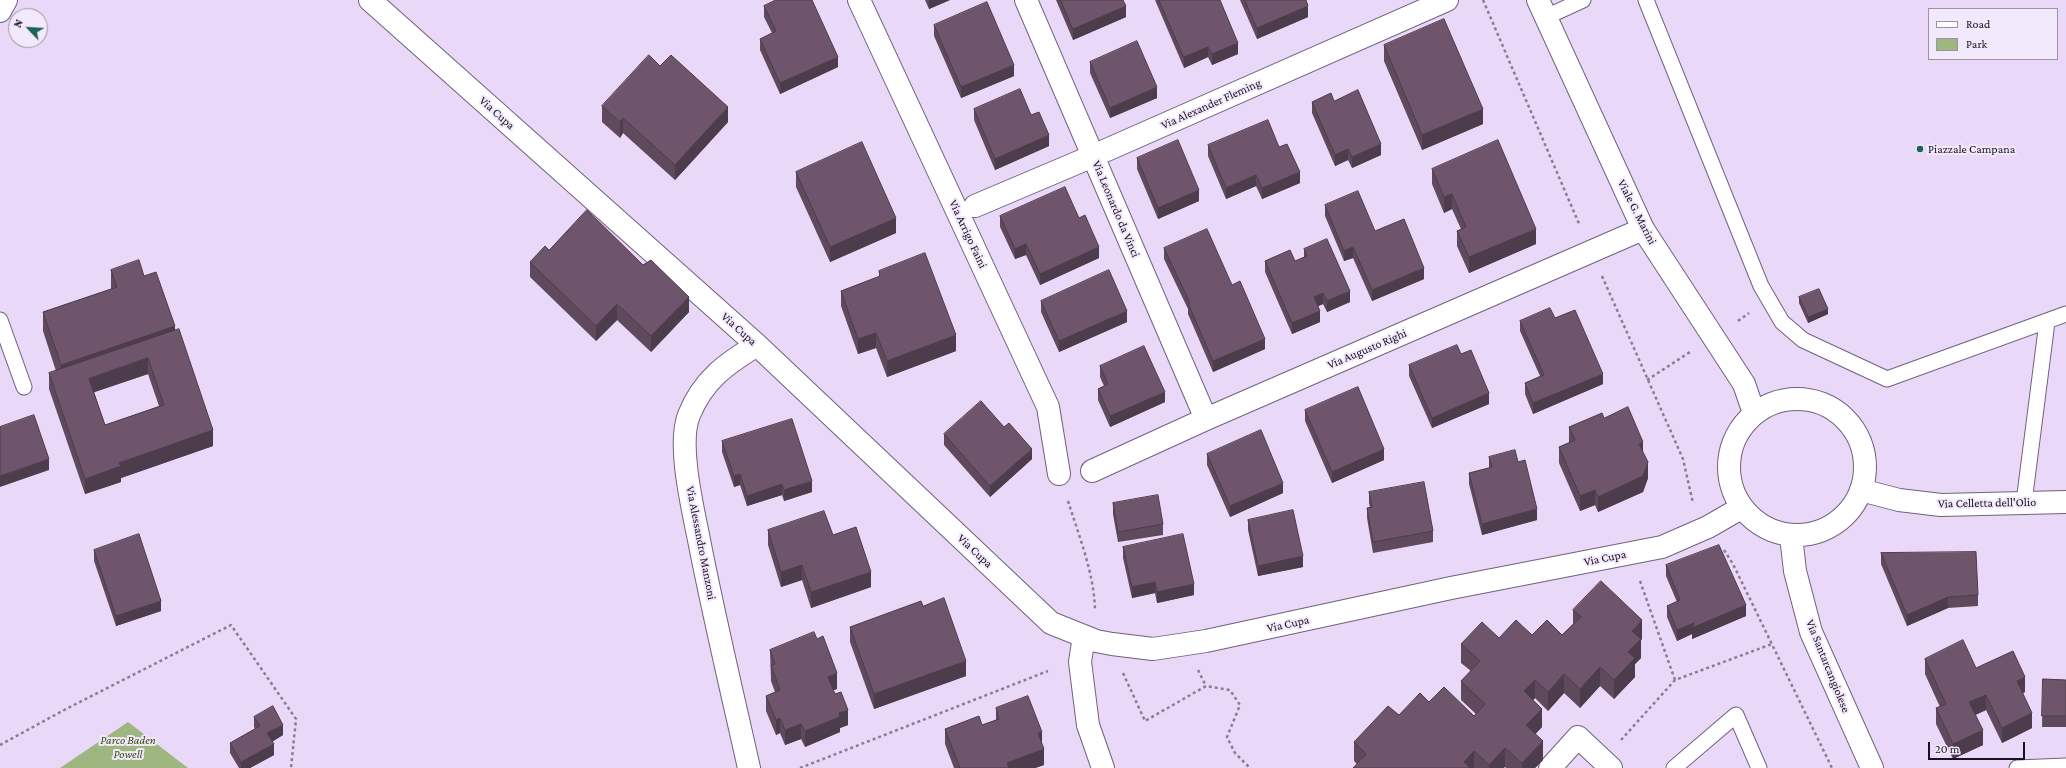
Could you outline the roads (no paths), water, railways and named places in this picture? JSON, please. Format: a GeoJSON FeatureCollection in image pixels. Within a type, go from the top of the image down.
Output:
{"type":"FeatureCollection","features":[{"type":"Feature","properties":{"kind":"street","name":"Via Cupa"},"geometry":{"type":"LineString","coordinates":[[370,0],[757,345],[1051,623],[1090,639],[1152,649],[1206,642],[1450,588],[1662,547],[1708,527],[1741,508]]}},
{"type":"Feature","properties":{"kind":"street","name":"Via Arrigo Faini"},"geometry":{"type":"LineString","coordinates":[[860,0],[1048,407],[1059,474]]}},
{"type":"Feature","properties":{"kind":"street","name":"Via Leonardo da Vinci"},"geometry":{"type":"LineString","coordinates":[[1026,0],[1206,419]]}},
{"type":"Feature","properties":{"kind":"street","name":"Via Alexander Fleming"},"geometry":{"type":"LineString","coordinates":[[975,206],[1093,156],[1447,0]]}},
{"type":"Feature","properties":{"kind":"street","name":"Viale G. Marini"},"geometry":{"type":"LineString","coordinates":[[1542,9],[1643,229],[1744,384],[1754,413]]}},
{"type":"Feature","properties":{"kind":"street","name":"Via Augusto Righi"},"geometry":{"type":"LineString","coordinates":[[1092,471],[1206,419],[1643,229]]}},
{"type":"Feature","properties":{"kind":"street","name":"Via Alessandro Manzoni"},"geometry":{"type":"LineString","coordinates":[[749,768],[716,625],[684,451],[688,416],[703,389],[715,373],[729,362],[757,345]]}},
{"type":"Feature","properties":{"kind":"street"},"geometry":{"type":"LineString","coordinates":[[1796,398],[1817,401],[1837,411],[1852,427],[1862,447],[1866,469],[1861,490],[1851,510],[1834,525],[1814,534],[1791,536],[1772,532],[1755,522],[1741,508],[1731,489],[1728,468],[1731,448],[1740,429],[1754,413],[1774,402],[1796,398]]}},
{"type":"Feature","properties":{"kind":"street","name":"Via Celletta dell'Olio"},"geometry":{"type":"LineString","coordinates":[[1861,490],[1899,500],[1941,505],[2066,502]]}},
{"type":"Feature","properties":{"kind":"street","name":"Via Santarcangiolese"},"geometry":{"type":"LineString","coordinates":[[1791,536],[1795,571],[1811,632],[1872,768]]}},
{"type":"Feature","properties":{"kind":"street"},"geometry":{"type":"LineString","coordinates":[[1090,639],[1080,662],[1088,725],[1102,768]]}},
{"type":"Feature","properties":{"kind":"street"},"geometry":{"type":"LineString","coordinates":[[1550,768],[1578,737],[1607,764]]}},
{"type":"Feature","properties":{"kind":"lane"},"geometry":{"type":"LineString","coordinates":[[1542,9],[1583,0]]}},
{"type":"Feature","properties":{"kind":"lane"},"geometry":{"type":"LineString","coordinates":[[1646,0],[1761,286],[1782,322],[1804,340],[1887,379],[2066,314]]}},
{"type":"Feature","properties":{"kind":"lane"},"geometry":{"type":"LineString","coordinates":[[0,320],[24,387]]}},
{"type":"Feature","properties":{"kind":"lane"},"geometry":{"type":"LineString","coordinates":[[2024,502],[2047,322]]}},
{"type":"Feature","properties":{"kind":"lane"},"geometry":{"type":"LineString","coordinates":[[1674,768],[1736,716],[1759,768]]}},
{"type":"Feature","properties":{"kind":"lane"},"geometry":{"type":"LineString","coordinates":[[2017,768],[2066,766]]}},
{"type":"Feature","properties":{"kind":"place","name":"Piazzale Campana"},"geometry":{"type":"Point","coordinates":[1920,149]}},
{"type":"Feature","properties":{"kind":"park label","name":"Parco Baden Powell"},"geometry":{"type":"Point","coordinates":[128,747]}}]}
